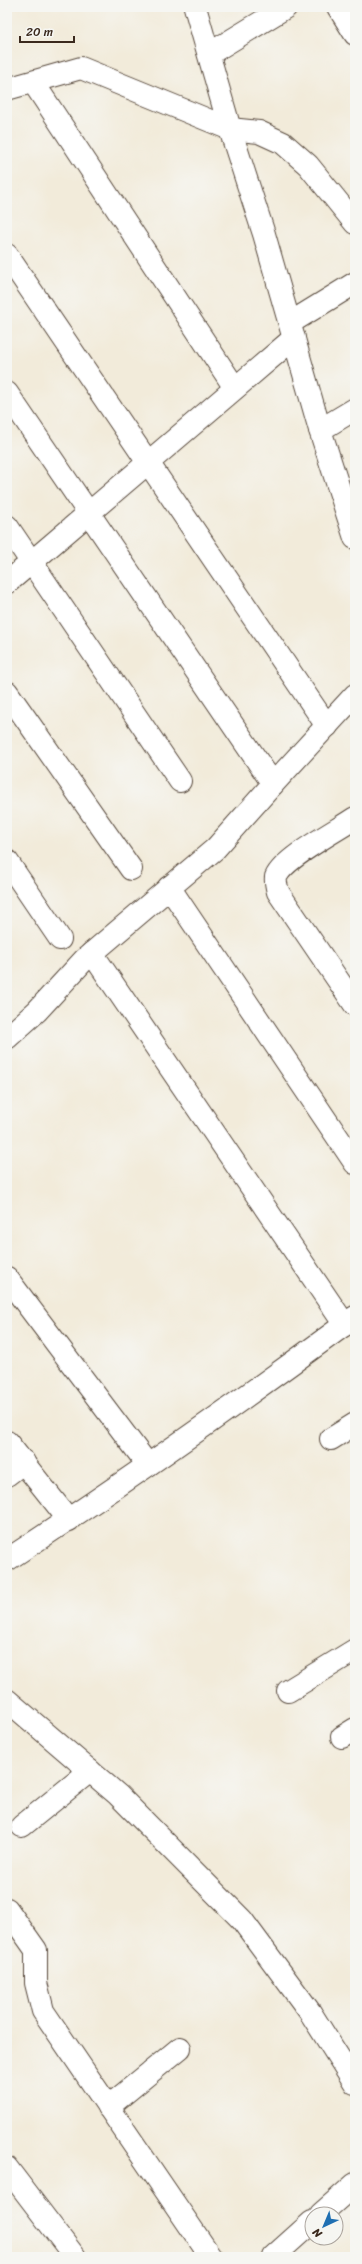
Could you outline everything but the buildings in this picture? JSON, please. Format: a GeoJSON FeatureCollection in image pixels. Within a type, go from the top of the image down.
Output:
{"type":"FeatureCollection","features":[{"type":"Feature","properties":{"kind":"street"},"geometry":{"type":"LineString","coordinates":[[196,7],[230,129],[264,234],[320,430],[355,538]]}},
{"type":"Feature","properties":{"kind":"street"},"geometry":{"type":"LineString","coordinates":[[209,54],[286,7]]}},
{"type":"Feature","properties":{"kind":"street"},"geometry":{"type":"LineString","coordinates":[[338,7],[355,34]]}},
{"type":"Feature","properties":{"kind":"street"},"geometry":{"type":"LineString","coordinates":[[7,89],[81,68],[230,129],[259,132],[283,143],[308,165],[355,223]]}},
{"type":"Feature","properties":{"kind":"street"},"geometry":{"type":"LineString","coordinates":[[33,82],[235,388]]}},
{"type":"Feature","properties":{"kind":"street"},"geometry":{"type":"LineString","coordinates":[[7,255],[327,726]]}},
{"type":"Feature","properties":{"kind":"street"},"geometry":{"type":"LineString","coordinates":[[7,583],[235,388],[292,330],[355,283]]}},
{"type":"Feature","properties":{"kind":"street"},"geometry":{"type":"LineString","coordinates":[[7,393],[273,784]]}},
{"type":"Feature","properties":{"kind":"street"},"geometry":{"type":"LineString","coordinates":[[320,430],[355,409]]}},
{"type":"Feature","properties":{"kind":"street"},"geometry":{"type":"LineString","coordinates":[[7,526],[180,781]]}},
{"type":"Feature","properties":{"kind":"street"},"geometry":{"type":"LineString","coordinates":[[7,692],[131,870]]}},
{"type":"Feature","properties":{"kind":"street"},"geometry":{"type":"LineString","coordinates":[[7,1038],[37,1011],[92,953],[215,849],[355,695]]}},
{"type":"Feature","properties":{"kind":"street"},"geometry":{"type":"LineString","coordinates":[[355,818],[292,859],[282,868],[276,878],[278,892],[355,1005]]}},
{"type":"Feature","properties":{"kind":"street"},"geometry":{"type":"LineString","coordinates":[[7,861],[60,938]]}},
{"type":"Feature","properties":{"kind":"street"},"geometry":{"type":"LineString","coordinates":[[169,887],[355,1163]]}},
{"type":"Feature","properties":{"kind":"street"},"geometry":{"type":"LineString","coordinates":[[7,1560],[69,1520],[148,1465],[350,1321],[92,953]]}},
{"type":"Feature","properties":{"kind":"street"},"geometry":{"type":"LineString","coordinates":[[7,1278],[148,1465]]}},
{"type":"Feature","properties":{"kind":"street"},"geometry":{"type":"LineString","coordinates":[[331,1439],[355,1424]]}},
{"type":"Feature","properties":{"kind":"street"},"geometry":{"type":"LineString","coordinates":[[7,1442],[15,1469],[69,1520]]}},
{"type":"Feature","properties":{"kind":"street"},"geometry":{"type":"LineString","coordinates":[[288,1691],[355,1650]]}},
{"type":"Feature","properties":{"kind":"street"},"geometry":{"type":"LineString","coordinates":[[11,1709],[118,1795],[242,1920],[310,2012],[355,2083]]}},
{"type":"Feature","properties":{"kind":"street"},"geometry":{"type":"LineString","coordinates":[[22,1826],[90,1771]]}},
{"type":"Feature","properties":{"kind":"street"},"geometry":{"type":"LineString","coordinates":[[7,1909],[36,1950],[36,1983],[43,2011],[211,2257]]}},
{"type":"Feature","properties":{"kind":"street"},"geometry":{"type":"LineString","coordinates":[[108,2107],[180,2048]]}},
{"type":"Feature","properties":{"kind":"street"},"geometry":{"type":"LineString","coordinates":[[7,2168],[75,2257]]}},
{"type":"Feature","properties":{"kind":"street"},"geometry":{"type":"LineString","coordinates":[[330,2206],[355,2184]]}},
{"type":"Feature","properties":{"kind":"street"},"geometry":{"type":"LineString","coordinates":[[273,2257],[304,2229]]}}]}
